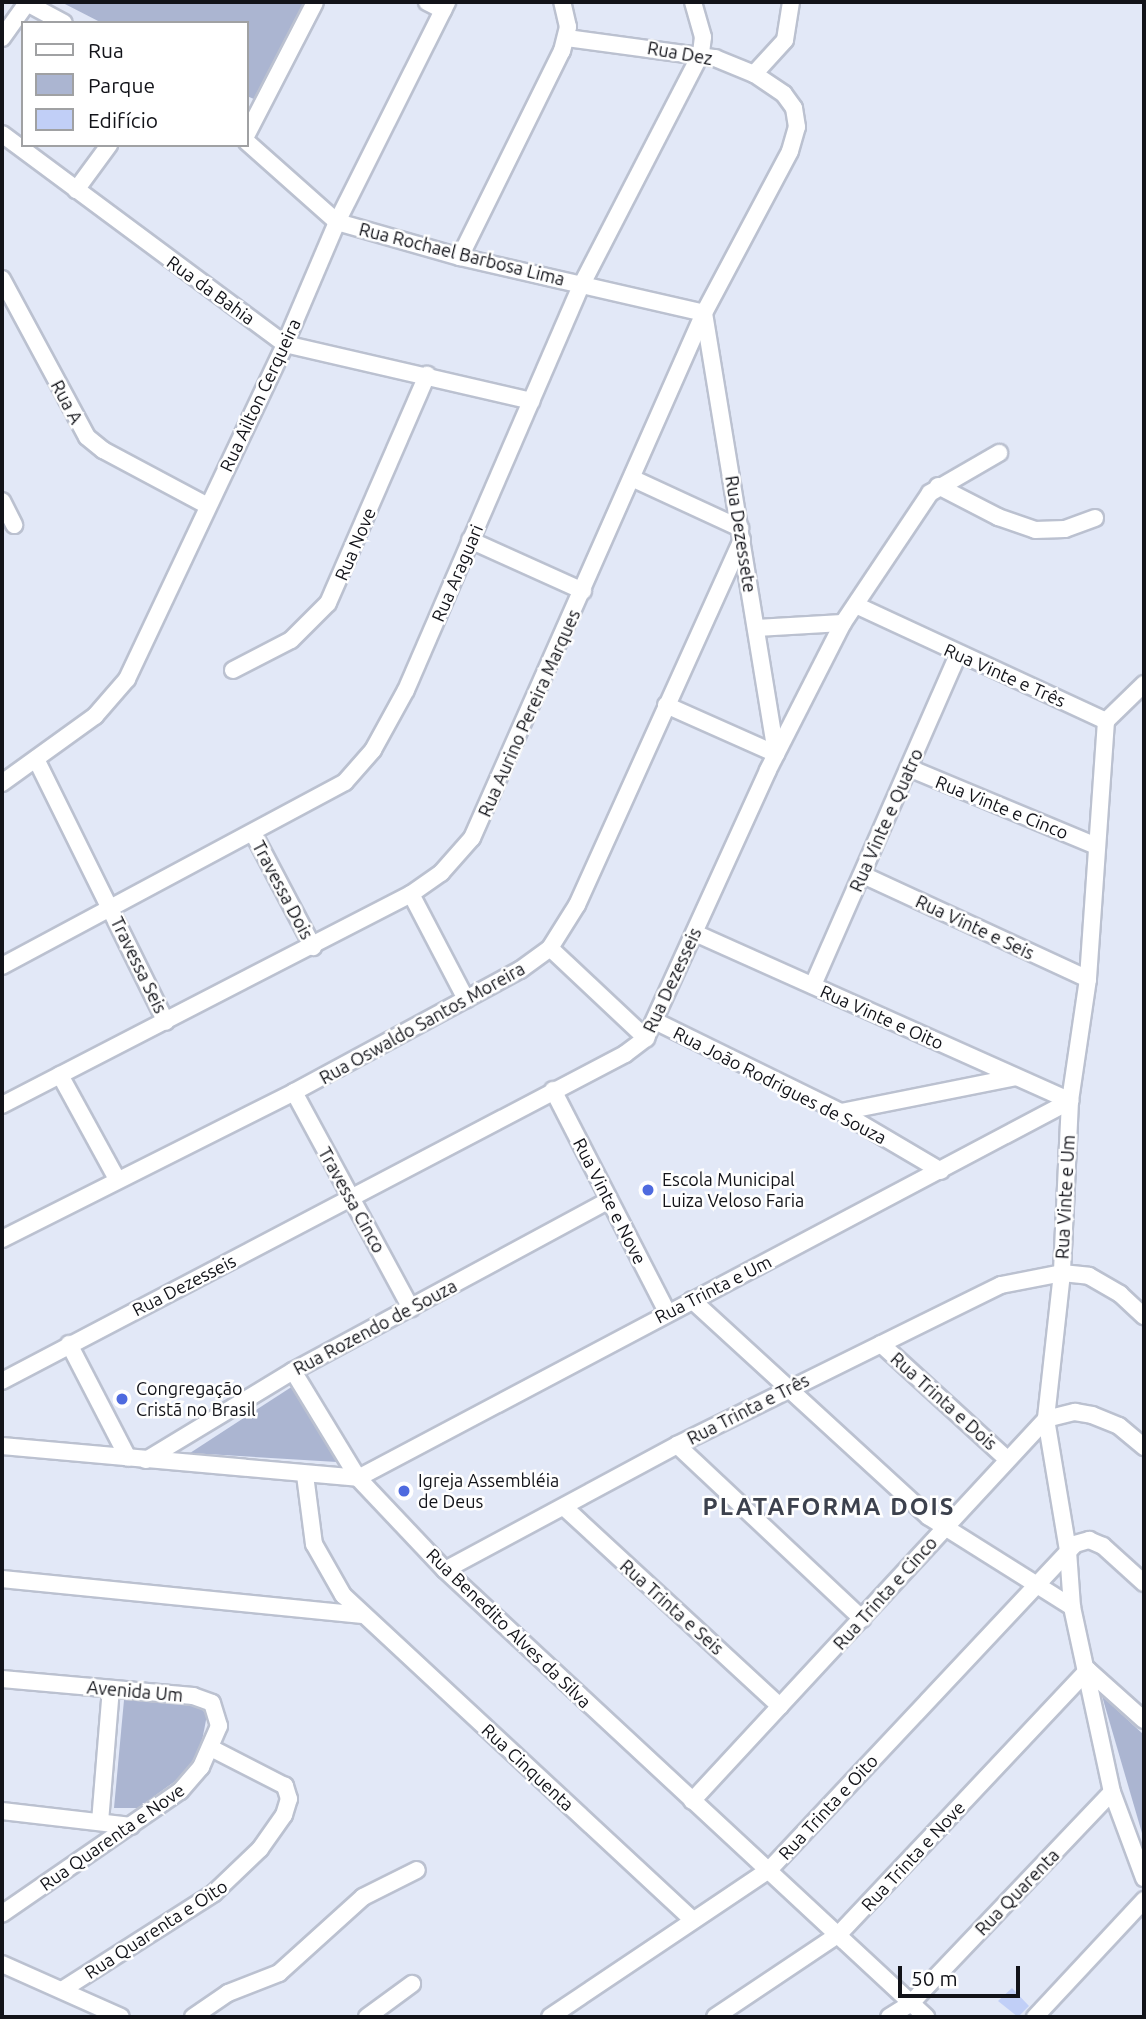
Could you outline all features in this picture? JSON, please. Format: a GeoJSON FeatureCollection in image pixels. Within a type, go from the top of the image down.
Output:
{"type":"FeatureCollection","features":[{"type":"Feature","properties":{"kind":"street"},"geometry":{"type":"LineString","coordinates":[[2,38],[26,2],[60,21]]}},
{"type":"Feature","properties":{"kind":"street"},"geometry":{"type":"LineString","coordinates":[[248,132],[315,2]]}},
{"type":"Feature","properties":{"kind":"street"},"geometry":{"type":"LineString","coordinates":[[427,2],[445,6]]}},
{"type":"Feature","properties":{"kind":"street"},"geometry":{"type":"LineString","coordinates":[[460,257],[567,38],[562,2]]}},
{"type":"Feature","properties":{"kind":"street"},"geometry":{"type":"LineString","coordinates":[[693,2],[703,37],[701,54]]}},
{"type":"Feature","properties":{"kind":"street"},"geometry":{"type":"LineString","coordinates":[[754,74],[785,40],[791,2]]}},
{"type":"Feature","properties":{"kind":"street","name":"Rua Ailton Cerqueira"},"geometry":{"type":"LineString","coordinates":[[2,783],[95,716],[127,679],[285,344],[337,222],[445,6]]}},
{"type":"Feature","properties":{"kind":"street","name":"Rua Dez"},"geometry":{"type":"LineString","coordinates":[[567,38],[701,54],[754,74],[784,94]]}},
{"type":"Feature","properties":{"kind":"street","name":"Rua Araguari"},"geometry":{"type":"LineString","coordinates":[[2,966],[345,782],[373,750],[406,690],[582,284],[701,54]]}},
{"type":"Feature","properties":{"kind":"street","name":"Rua Aurino Pereira Marques"},"geometry":{"type":"LineString","coordinates":[[2,1105],[313,947],[411,894],[441,873],[472,838],[634,479],[704,313],[795,140],[794,108],[784,94]]}},
{"type":"Feature","properties":{"kind":"street","name":"Rua da Bahia"},"geometry":{"type":"LineString","coordinates":[[3,136],[285,344],[532,401]]}},
{"type":"Feature","properties":{"kind":"street","name":"Rua Rochael Barbosa Lima"},"geometry":{"type":"LineString","coordinates":[[248,143],[337,222],[460,257],[704,313]]}},
{"type":"Feature","properties":{"kind":"street"},"geometry":{"type":"LineString","coordinates":[[76,190],[108,147]]}},
{"type":"Feature","properties":{"kind":"street","name":"Rua A"},"geometry":{"type":"LineString","coordinates":[[2,279],[87,436],[103,450],[208,506]]}},
{"type":"Feature","properties":{"kind":"street","name":"Rua Dezessete"},"geometry":{"type":"LineString","coordinates":[[704,313],[776,754]]}},
{"type":"Feature","properties":{"kind":"street","name":"Rua Nove"},"geometry":{"type":"LineString","coordinates":[[233,670],[299,634],[328,603],[427,376]]}},
{"type":"Feature","properties":{"kind":"street","name":"Rua Dezesseis"},"geometry":{"type":"LineString","coordinates":[[2,1381],[351,1200],[625,1054],[646,1038],[776,754],[843,623],[938,486],[999,453]]}},
{"type":"Feature","properties":{"kind":"street"},"geometry":{"type":"LineString","coordinates":[[634,479],[741,534]]}},
{"type":"Feature","properties":{"kind":"street"},"geometry":{"type":"LineString","coordinates":[[938,486],[999,517],[1035,530],[1065,529],[1095,518]]}},
{"type":"Feature","properties":{"kind":"street"},"geometry":{"type":"LineString","coordinates":[[2,501],[14,525]]}},
{"type":"Feature","properties":{"kind":"street","name":"Rua Oswaldo Santos Moreira"},"geometry":{"type":"LineString","coordinates":[[2,1239],[117,1179],[294,1093],[520,971],[550,948],[577,905],[741,534]]}},
{"type":"Feature","properties":{"kind":"street"},"geometry":{"type":"LineString","coordinates":[[471,540],[583,591]]}},
{"type":"Feature","properties":{"kind":"street","name":"Rua Vinte e Três"},"geometry":{"type":"LineString","coordinates":[[856,605],[1106,721]]}},
{"type":"Feature","properties":{"kind":"street"},"geometry":{"type":"LineString","coordinates":[[755,628],[843,623]]}},
{"type":"Feature","properties":{"kind":"street","name":"Rua Vinte e Quatro"},"geometry":{"type":"LineString","coordinates":[[813,985],[958,654]]}},
{"type":"Feature","properties":{"kind":"street"},"geometry":{"type":"LineString","coordinates":[[1106,721],[1144,684]]}},
{"type":"Feature","properties":{"kind":"street"},"geometry":{"type":"LineString","coordinates":[[666,705],[776,754]]}},
{"type":"Feature","properties":{"kind":"street","name":"Rua Vinte e Um"},"geometry":{"type":"LineString","coordinates":[[1106,721],[1094,845],[1088,979],[1070,1101],[1062,1273],[1046,1419],[1068,1551],[1072,1606],[1088,1670],[1112,1792],[1144,1878]]}},
{"type":"Feature","properties":{"kind":"street"},"geometry":{"type":"LineString","coordinates":[[36,759],[111,909]]}},
{"type":"Feature","properties":{"kind":"street"},"geometry":{"type":"LineString","coordinates":[[2,766],[17,774]]}},
{"type":"Feature","properties":{"kind":"street","name":"Rua Vinte e Cinco"},"geometry":{"type":"LineString","coordinates":[[909,768],[1094,845]]}},
{"type":"Feature","properties":{"kind":"street","name":"Travessa Dois"},"geometry":{"type":"LineString","coordinates":[[253,833],[313,947]]}},
{"type":"Feature","properties":{"kind":"street","name":"Rua Vinte e Seis"},"geometry":{"type":"LineString","coordinates":[[863,875],[1088,979]]}},
{"type":"Feature","properties":{"kind":"street"},"geometry":{"type":"LineString","coordinates":[[411,894],[466,999]]}},
{"type":"Feature","properties":{"kind":"street","name":"Travessa Seis"},"geometry":{"type":"LineString","coordinates":[[111,909],[166,1022]]}},
{"type":"Feature","properties":{"kind":"street","name":"Rua Vinte e Oito"},"geometry":{"type":"LineString","coordinates":[[695,933],[1070,1101]]}},
{"type":"Feature","properties":{"kind":"street"},"geometry":{"type":"LineString","coordinates":[[550,948],[646,1038]]}},
{"type":"Feature","properties":{"kind":"street","name":"Rua João Rodrigues de Souza"},"geometry":{"type":"LineString","coordinates":[[655,1021],[841,1112],[941,1171]]}},
{"type":"Feature","properties":{"kind":"street"},"geometry":{"type":"LineString","coordinates":[[60,1075],[117,1179]]}},
{"type":"Feature","properties":{"kind":"street"},"geometry":{"type":"LineString","coordinates":[[841,1112],[1016,1077]]}},
{"type":"Feature","properties":{"kind":"street","name":"Rua Vinte e Nove"},"geometry":{"type":"LineString","coordinates":[[553,1090],[667,1312]]}},
{"type":"Feature","properties":{"kind":"street","name":"Travessa Cinco"},"geometry":{"type":"LineString","coordinates":[[294,1093],[411,1308]]}},
{"type":"Feature","properties":{"kind":"street","name":"Rua Trinta e Um"},"geometry":{"type":"LineString","coordinates":[[358,1478],[667,1312],[941,1171],[1070,1101]]}},
{"type":"Feature","properties":{"kind":"street","name":"Rua Rozendo de Souza"},"geometry":{"type":"LineString","coordinates":[[146,1460],[293,1371],[608,1201]]}},
{"type":"Feature","properties":{"kind":"street"},"geometry":{"type":"LineString","coordinates":[[1062,1273],[1089,1276],[1105,1284],[1144,1316]]}},
{"type":"Feature","properties":{"kind":"street","name":"Rua Trinta e Três"},"geometry":{"type":"LineString","coordinates":[[445,1570],[677,1445],[1001,1285],[1062,1273]]}},
{"type":"Feature","properties":{"kind":"street"},"geometry":{"type":"LineString","coordinates":[[692,1300],[944,1528],[1072,1606]]}},
{"type":"Feature","properties":{"kind":"street"},"geometry":{"type":"LineString","coordinates":[[69,1344],[128,1458]]}},
{"type":"Feature","properties":{"kind":"street","name":"Rua Trinta e Dois"},"geometry":{"type":"LineString","coordinates":[[881,1344],[1007,1459]]}},
{"type":"Feature","properties":{"kind":"street","name":"Rua Benedito Alves da Silva"},"geometry":{"type":"LineString","coordinates":[[293,1371],[358,1478],[445,1570],[926,2017]]}},
{"type":"Feature","properties":{"kind":"street"},"geometry":{"type":"LineString","coordinates":[[1046,1419],[1074,1412],[1092,1415],[1119,1426],[1144,1447]]}},
{"type":"Feature","properties":{"kind":"street","name":"Rua Trinta e Cinco"},"geometry":{"type":"LineString","coordinates":[[692,1801],[1046,1419]]}},
{"type":"Feature","properties":{"kind":"street"},"geometry":{"type":"LineString","coordinates":[[677,1445],[862,1619]]}},
{"type":"Feature","properties":{"kind":"street"},"geometry":{"type":"LineString","coordinates":[[2,1446],[358,1478]]}},
{"type":"Feature","properties":{"kind":"street","name":"Rua Cinquenta"},"geometry":{"type":"LineString","coordinates":[[305,1475],[314,1544],[321,1562],[362,1615],[693,1920]]}},
{"type":"Feature","properties":{"kind":"street","name":"Rua Trinta e Seis"},"geometry":{"type":"LineString","coordinates":[[564,1507],[780,1706]]}},
{"type":"Feature","properties":{"kind":"street"},"geometry":{"type":"LineString","coordinates":[[1068,1551],[1082,1541],[1095,1542],[1144,1583]]}},
{"type":"Feature","properties":{"kind":"street","name":"Rua Trinta e Oito"},"geometry":{"type":"LineString","coordinates":[[550,2017],[769,1870],[1068,1551]]}},
{"type":"Feature","properties":{"kind":"street"},"geometry":{"type":"LineString","coordinates":[[2,1579],[362,1615]]}},
{"type":"Feature","properties":{"kind":"street"},"geometry":{"type":"LineString","coordinates":[[1088,1670],[1144,1720]]}},
{"type":"Feature","properties":{"kind":"street","name":"Rua Trinta e Nove"},"geometry":{"type":"LineString","coordinates":[[715,2017],[839,1934],[1088,1670]]}},
{"type":"Feature","properties":{"kind":"street","name":"Avenida Um"},"geometry":{"type":"LineString","coordinates":[[2,1679],[193,1696],[212,1703],[219,1726],[211,1748]]}},
{"type":"Feature","properties":{"kind":"street"},"geometry":{"type":"LineString","coordinates":[[100,1822],[111,1689]]}},
{"type":"Feature","properties":{"kind":"street","name":"Rua Quarenta e Oito"},"geometry":{"type":"LineString","coordinates":[[62,1990],[234,1877],[284,1815],[289,1793],[268,1774],[211,1748]]}},
{"type":"Feature","properties":{"kind":"street","name":"Rua Quarenta e Nove"},"geometry":{"type":"LineString","coordinates":[[2,1914],[188,1784],[211,1748]]}},
{"type":"Feature","properties":{"kind":"street","name":"Rua Quarenta"},"geometry":{"type":"LineString","coordinates":[[889,2017],[911,2003],[1112,1792]]}},
{"type":"Feature","properties":{"kind":"street"},"geometry":{"type":"LineString","coordinates":[[2,1811],[131,1826]]}},
{"type":"Feature","properties":{"kind":"street"},"geometry":{"type":"LineString","coordinates":[[192,2017],[228,1993],[279,1973],[363,1897],[417,1870]]}},
{"type":"Feature","properties":{"kind":"street"},"geometry":{"type":"LineString","coordinates":[[1035,2017],[1144,1900]]}},
{"type":"Feature","properties":{"kind":"street"},"geometry":{"type":"LineString","coordinates":[[2,1964],[121,2017]]}},
{"type":"Feature","properties":{"kind":"street"},"geometry":{"type":"LineString","coordinates":[[367,2017],[412,1984]]}},
{"type":"Feature","properties":{"kind":"green space"},"geometry":{"type":"Polygon","coordinates":[[[61,2],[305,2],[256,100],[248,96],[248,21],[98,21],[61,2]]]}},
{"type":"Feature","properties":{"kind":"green space"},"geometry":{"type":"Polygon","coordinates":[[[293,1386],[337,1462],[190,1453],[293,1386]]]}},
{"type":"Feature","properties":{"kind":"green space"},"geometry":{"type":"Polygon","coordinates":[[[1102,1696],[1144,1735],[1144,1840],[1102,1696]]]}},
{"type":"Feature","properties":{"kind":"green space"},"geometry":{"type":"Polygon","coordinates":[[[124,1700],[199,1706],[207,1715],[201,1746],[185,1774],[138,1808],[114,1808],[124,1700]]]}},
{"type":"Feature","properties":{"kind":"building"},"geometry":{"type":"Polygon","coordinates":[[[1012,1988],[1029,2006],[1018,2017],[998,2001],[1012,1988]]]}},
{"type":"Feature","properties":{"kind":"place","name":"Escola Municipal Luiza Veloso Faria"},"geometry":{"type":"Point","coordinates":[648,1190]}},
{"type":"Feature","properties":{"kind":"place","name":"Congregação Cristã no Brasil"},"geometry":{"type":"Point","coordinates":[122,1399]}},
{"type":"Feature","properties":{"kind":"place","name":"Igreja Assembléia de Deus"},"geometry":{"type":"Point","coordinates":[404,1491]}},
{"type":"Feature","properties":{"kind":"district","name":"PLATAFORMA DOIS"},"geometry":{"type":"Point","coordinates":[829,1507]}}]}
